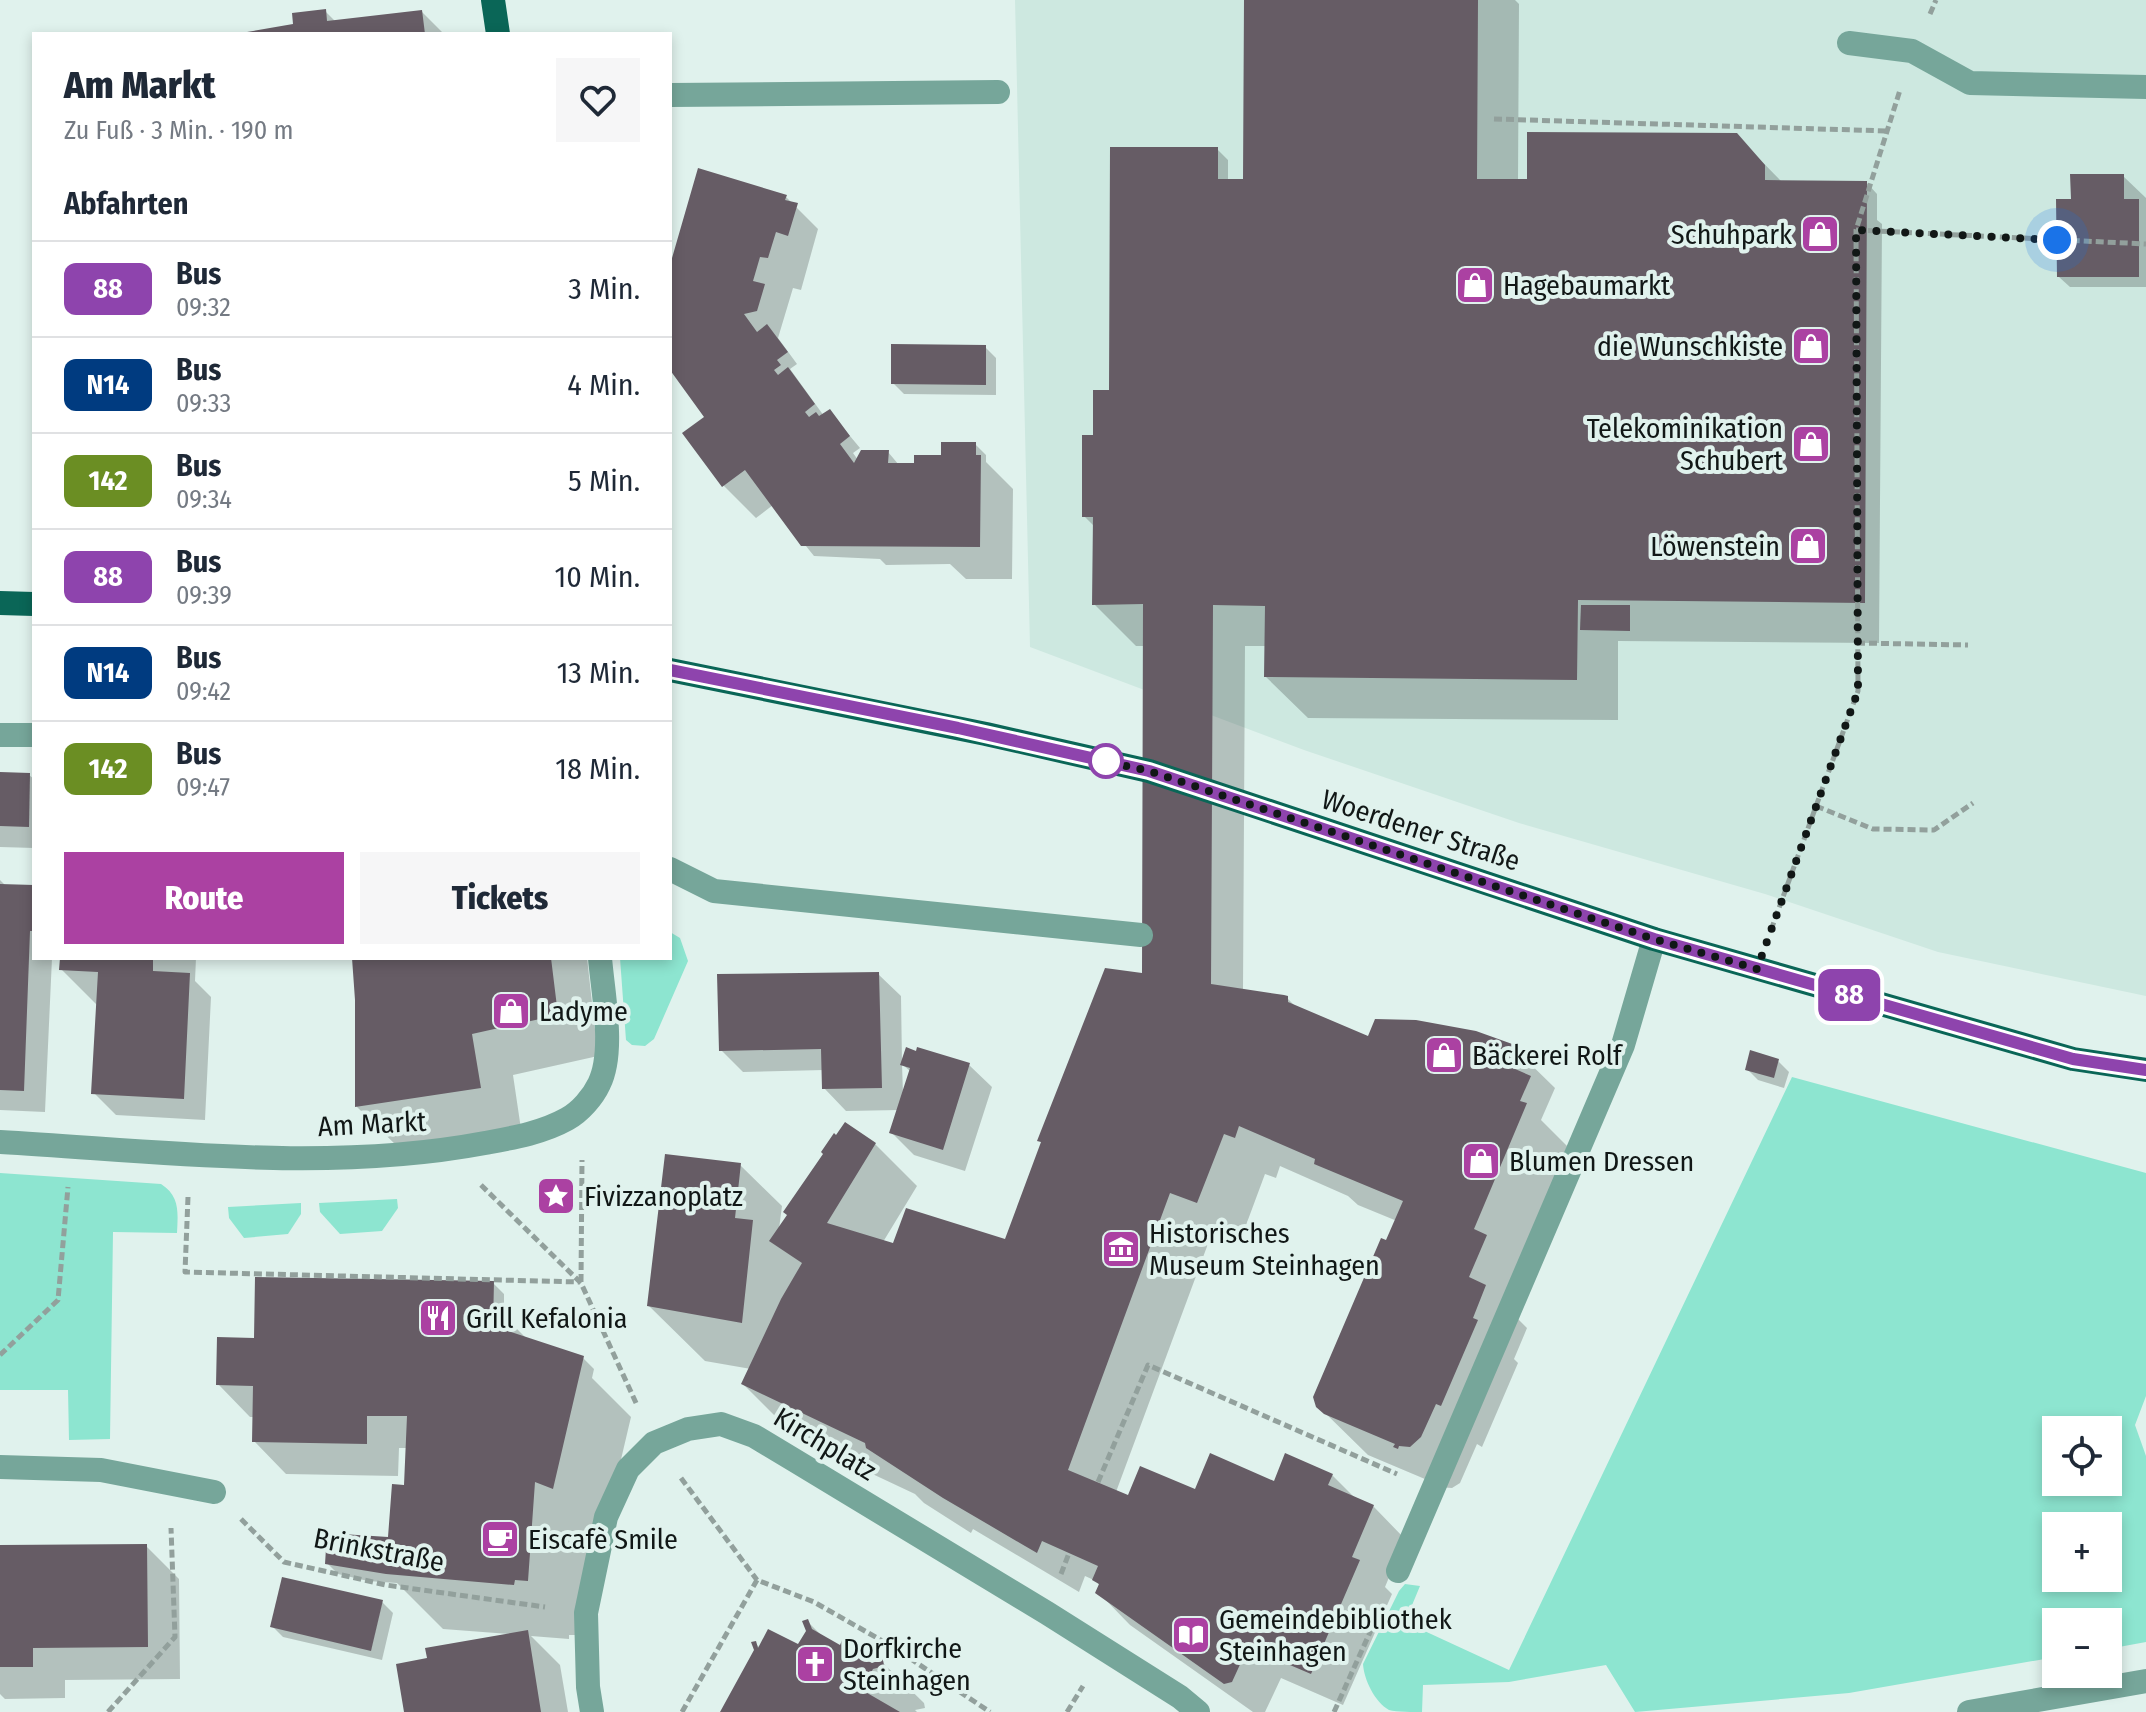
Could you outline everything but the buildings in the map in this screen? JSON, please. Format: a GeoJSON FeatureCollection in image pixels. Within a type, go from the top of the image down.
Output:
{"type":"FeatureCollection","features":[{"type":"Feature","properties":{"kind":"main road"},"geometry":{"type":"LineString","coordinates":[[493,0],[498,32]]}},
{"type":"Feature","properties":{"kind":"main road"},"geometry":{"type":"LineString","coordinates":[[0,603],[32,604]]}},
{"type":"Feature","properties":{"kind":"main road","name":"Woerdener Straße"},"geometry":{"type":"LineString","coordinates":[[672,670],[986,734],[1149,771],[1654,939],[2073,1059],[2146,1070]]}},
{"type":"Feature","properties":{"kind":"street"},"geometry":{"type":"LineString","coordinates":[[1849,43],[1912,51],[1970,83],[2146,87]]}},
{"type":"Feature","properties":{"kind":"street"},"geometry":{"type":"LineString","coordinates":[[672,95],[998,92]]}},
{"type":"Feature","properties":{"kind":"street"},"geometry":{"type":"LineString","coordinates":[[0,735],[32,735]]}},
{"type":"Feature","properties":{"kind":"street"},"geometry":{"type":"LineString","coordinates":[[672,870],[714,891],[1141,935]]}},
{"type":"Feature","properties":{"kind":"street"},"geometry":{"type":"LineString","coordinates":[[1398,1571],[1623,1045],[1654,939]]}},
{"type":"Feature","properties":{"kind":"street"},"geometry":{"type":"LineString","coordinates":[[583,1107],[599,1086],[607,1064],[600,960]]}},
{"type":"Feature","properties":{"kind":"street","name":"Am Markt"},"geometry":{"type":"LineString","coordinates":[[0,1142],[189,1154],[327,1158],[446,1150],[523,1135],[567,1119],[583,1107]]}},
{"type":"Feature","properties":{"kind":"street","name":"Kirchplatz"},"geometry":{"type":"LineString","coordinates":[[592,1712],[588,1687],[586,1613],[606,1517],[628,1469],[654,1443],[688,1429],[721,1424],[754,1436],[1047,1613],[1180,1697],[1198,1712]]}},
{"type":"Feature","properties":{"kind":"street"},"geometry":{"type":"LineString","coordinates":[[0,1467],[101,1470],[214,1492]]}},
{"type":"Feature","properties":{"kind":"street"},"geometry":{"type":"LineString","coordinates":[[1969,1712],[2146,1681]]}},
{"type":"Feature","properties":{"kind":"path"},"geometry":{"type":"LineString","coordinates":[[1757,969],[1858,691],[1856,230],[1912,51],[1936,0]]}},
{"type":"Feature","properties":{"kind":"path"},"geometry":{"type":"LineString","coordinates":[[1494,119],[1887,131]]}},
{"type":"Feature","properties":{"kind":"path"},"geometry":{"type":"LineString","coordinates":[[1856,230],[2146,244]]}},
{"type":"Feature","properties":{"kind":"path"},"geometry":{"type":"LineString","coordinates":[[1857,643],[1968,645]]}},
{"type":"Feature","properties":{"kind":"path"},"geometry":{"type":"LineString","coordinates":[[1816,806],[1873,829],[1934,830],[1973,803]]}},
{"type":"Feature","properties":{"kind":"path"},"geometry":{"type":"LineString","coordinates":[[581,1282],[583,1107]]}},
{"type":"Feature","properties":{"kind":"path"},"geometry":{"type":"LineString","coordinates":[[0,1355],[58,1300],[71,1146]]}},
{"type":"Feature","properties":{"kind":"path"},"geometry":{"type":"LineString","coordinates":[[446,1150],[581,1282],[654,1443],[757,1580],[814,1602],[880,1639],[990,1712]]}},
{"type":"Feature","properties":{"kind":"path"},"geometry":{"type":"LineString","coordinates":[[189,1154],[185,1272],[581,1282]]}},
{"type":"Feature","properties":{"kind":"path"},"geometry":{"type":"LineString","coordinates":[[1098,1482],[1148,1365],[1433,1489]]}},
{"type":"Feature","properties":{"kind":"path"},"geometry":{"type":"LineString","coordinates":[[108,1712],[175,1637],[169,1483]]}},
{"type":"Feature","properties":{"kind":"path","name":"Brinkstraße"},"geometry":{"type":"LineString","coordinates":[[214,1492],[284,1562],[386,1585],[586,1613]]}},
{"type":"Feature","properties":{"kind":"path"},"geometry":{"type":"LineString","coordinates":[[1334,1712],[1398,1571]]}},
{"type":"Feature","properties":{"kind":"path"},"geometry":{"type":"LineString","coordinates":[[682,1712],[757,1580]]}},
{"type":"Feature","properties":{"kind":"path"},"geometry":{"type":"LineString","coordinates":[[1067,1712],[1079,1692]]}},
{"type":"Feature","properties":{"kind":"shaded area"},"geometry":{"type":"Polygon","coordinates":[[[1015,0],[2146,0],[2146,996],[1938,952],[1765,894],[1519,823],[1304,750],[1030,647],[1015,0]]]}},
{"type":"Feature","properties":{"kind":"green space"},"geometry":{"type":"Polygon","coordinates":[[[672,933],[680,938],[688,961],[654,1039],[645,1046],[632,1045],[626,1040],[620,960],[672,960],[672,933]]]}},
{"type":"Feature","properties":{"kind":"green space"},"geometry":{"type":"Polygon","coordinates":[[[1792,1077],[2146,1173],[2146,1396],[2135,1425],[2146,1456],[2146,1642],[2122,1646],[2122,1608],[2042,1608],[2042,1659],[1849,1693],[1635,1712],[1606,1665],[1509,1682],[1423,1685],[1422,1712],[1392,1711],[1379,1702],[1371,1690],[1363,1664],[1399,1591],[1405,1584],[1420,1586],[1405,1622],[1509,1670],[1792,1077]]]}},
{"type":"Feature","properties":{"kind":"green space"},"geometry":{"type":"Polygon","coordinates":[[[0,1173],[161,1184],[175,1199],[177,1233],[113,1232],[110,1439],[69,1440],[68,1390],[0,1390],[0,1173]]]}},
{"type":"Feature","properties":{"kind":"green space"},"geometry":{"type":"Polygon","coordinates":[[[397,1199],[398,1208],[382,1231],[340,1234],[320,1212],[319,1203],[397,1199]]]}},
{"type":"Feature","properties":{"kind":"green space"},"geometry":{"type":"Polygon","coordinates":[[[301,1203],[301,1214],[288,1234],[244,1238],[229,1218],[228,1207],[301,1203]]]}},
{"type":"Feature","properties":{"kind":"bus line","name":"88"},"geometry":{"type":"LineString","coordinates":[[672,670],[958,728],[1149,771],[1654,939],[2073,1059],[2146,1070]]}},
{"type":"Feature","properties":{"kind":"place","name":"Schuhpark"},"geometry":{"type":"Point","coordinates":[1820,234]}},
{"type":"Feature","properties":{"kind":"place","name":"Hagebaumarkt"},"geometry":{"type":"Point","coordinates":[1475,285]}},
{"type":"Feature","properties":{"kind":"place","name":"die Wunschkiste"},"geometry":{"type":"Point","coordinates":[1811,346]}},
{"type":"Feature","properties":{"kind":"place","name":"Telekominikation Schubert"},"geometry":{"type":"Point","coordinates":[1811,444]}},
{"type":"Feature","properties":{"kind":"place","name":"Löwenstein"},"geometry":{"type":"Point","coordinates":[1808,546]}},
{"type":"Feature","properties":{"kind":"place","name":"Ladyme"},"geometry":{"type":"Point","coordinates":[511,1011]}},
{"type":"Feature","properties":{"kind":"place","name":"Bäckerei Rolf"},"geometry":{"type":"Point","coordinates":[1444,1055]}},
{"type":"Feature","properties":{"kind":"place","name":"Blumen Dressen"},"geometry":{"type":"Point","coordinates":[1481,1161]}},
{"type":"Feature","properties":{"kind":"place","name":"Fivizzanoplatz"},"geometry":{"type":"Point","coordinates":[556,1196]}},
{"type":"Feature","properties":{"kind":"place","name":"Historisches Museum Steinhagen"},"geometry":{"type":"Point","coordinates":[1121,1249]}},
{"type":"Feature","properties":{"kind":"place","name":"Grill Kefalonia"},"geometry":{"type":"Point","coordinates":[438,1318]}},
{"type":"Feature","properties":{"kind":"place","name":"Eiscafè Smile"},"geometry":{"type":"Point","coordinates":[500,1539]}},
{"type":"Feature","properties":{"kind":"place","name":"Gemeindebibliothek Steinhagen"},"geometry":{"type":"Point","coordinates":[1191,1635]}},
{"type":"Feature","properties":{"kind":"place","name":"Dorfkirche Steinhagen"},"geometry":{"type":"Point","coordinates":[815,1664]}},
{"type":"Feature","properties":{"kind":"route"},"geometry":{"type":"LineString","coordinates":[[1106,761],[1095,759],[1149,771],[1654,939],[1757,969],[1858,691],[1856,230],[2057,240]]}}]}
